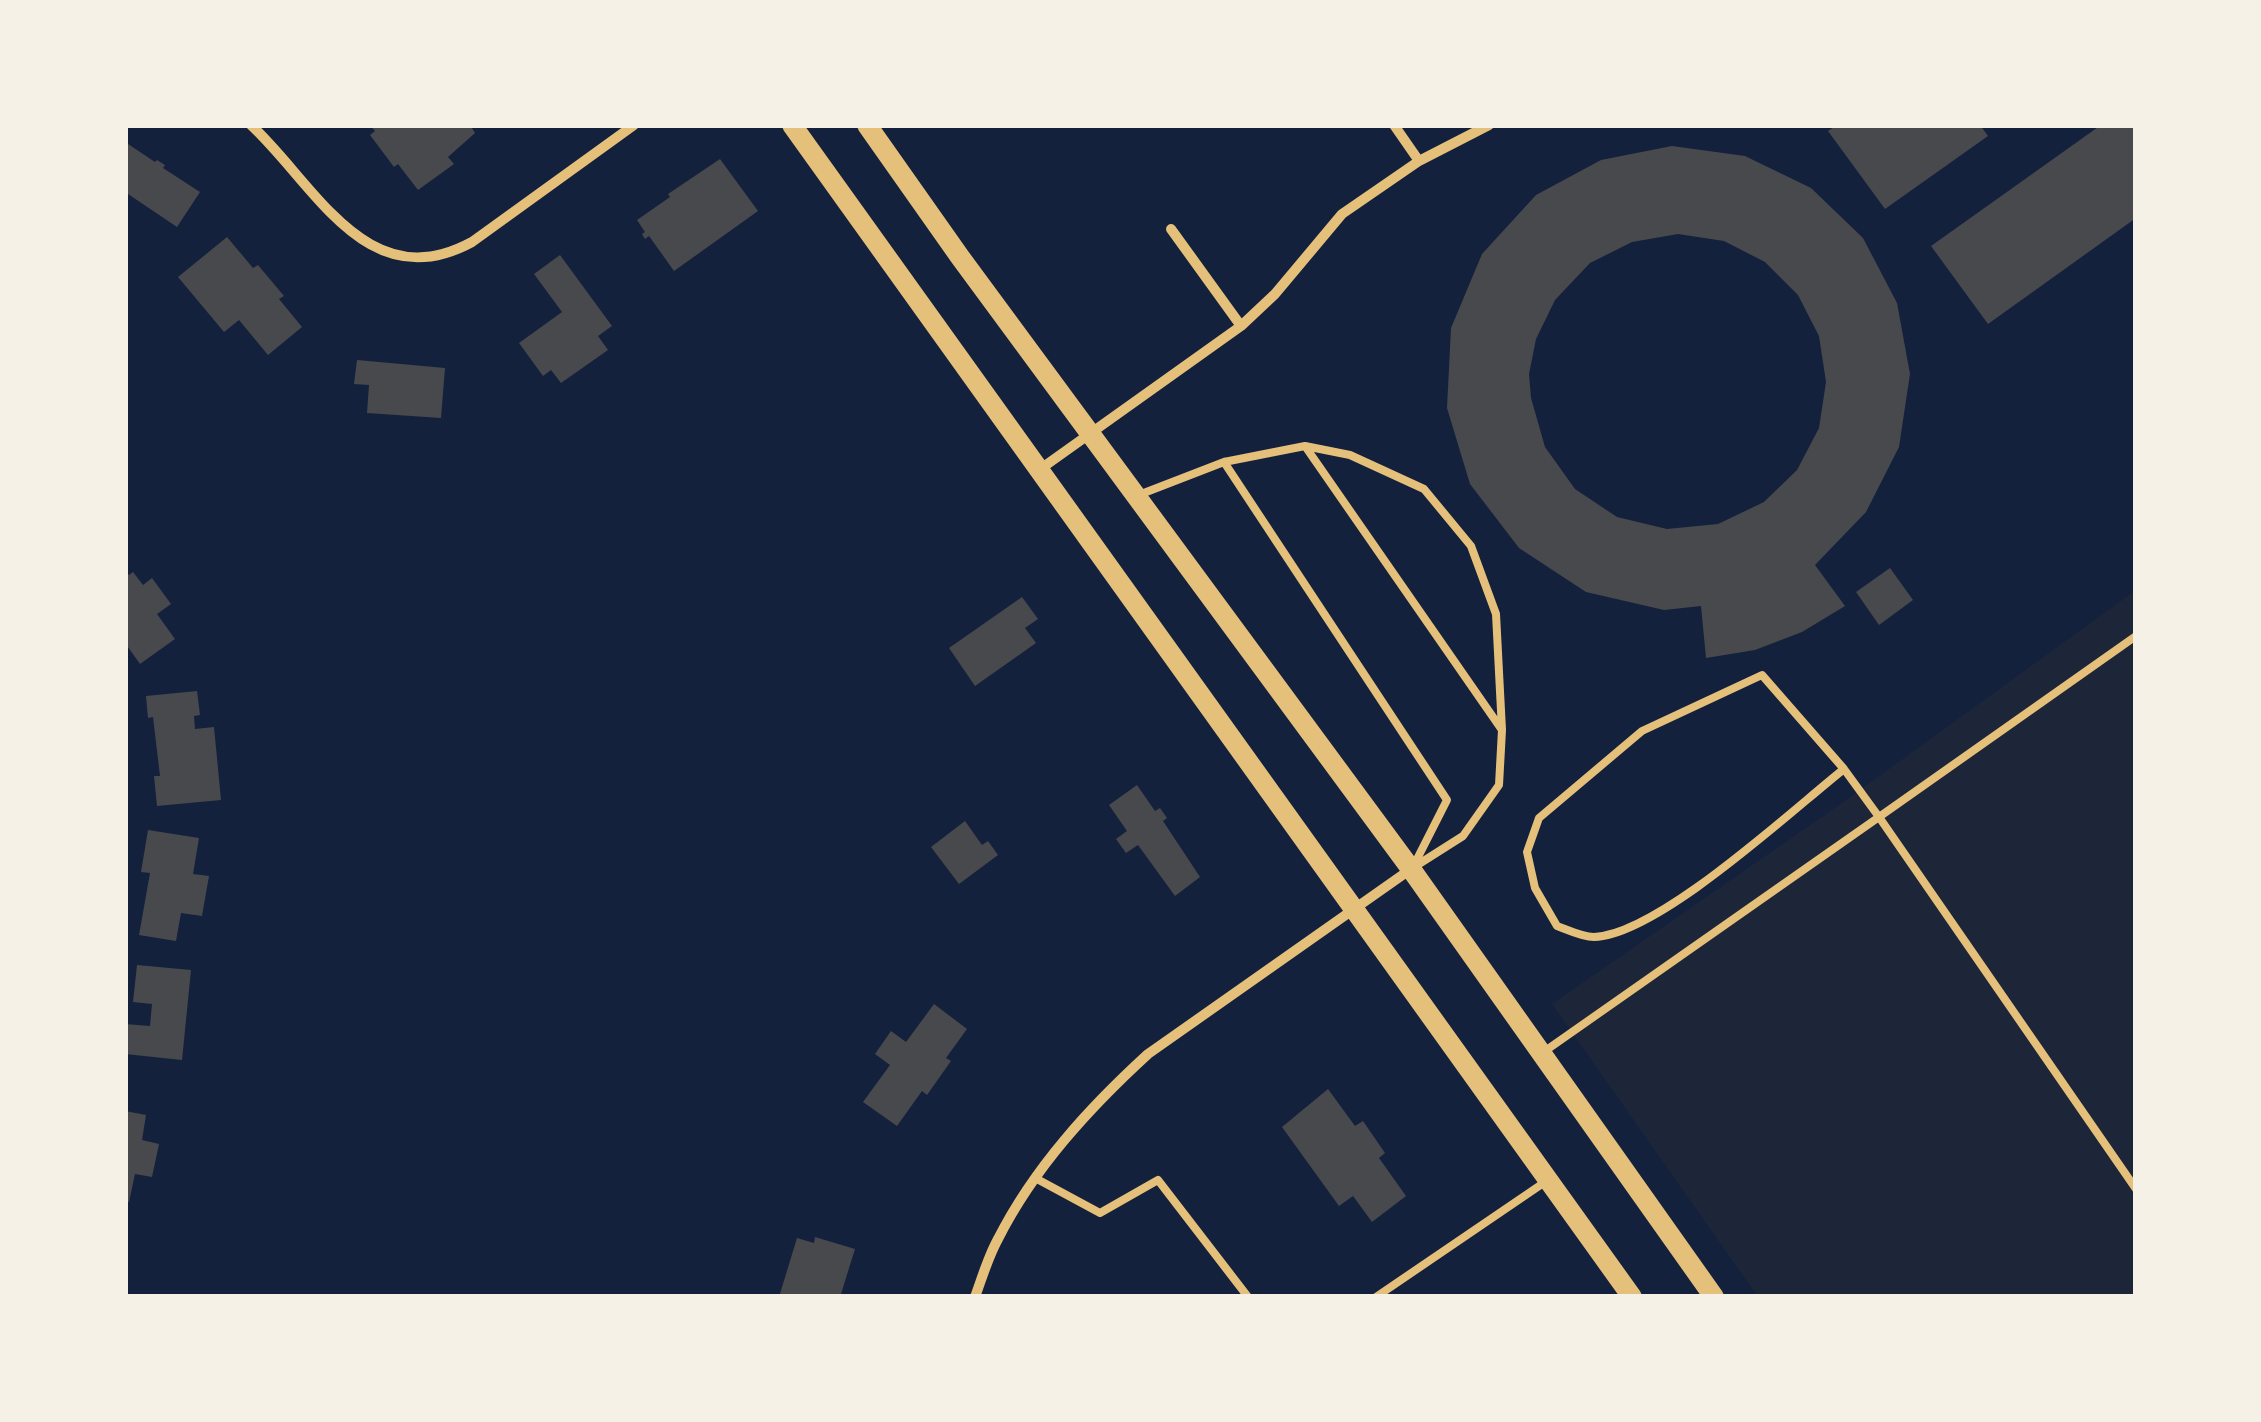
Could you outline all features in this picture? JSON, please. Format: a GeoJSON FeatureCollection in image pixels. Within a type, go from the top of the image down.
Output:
{"type":"FeatureCollection","features":[{"type":"Feature","properties":{"kind":"main road"},"geometry":{"type":"LineString","coordinates":[[792,125],[1632,1297]]}},
{"type":"Feature","properties":{"kind":"main road"},"geometry":{"type":"LineString","coordinates":[[867,125],[1412,869],[1714,1297]]}},
{"type":"Feature","properties":{"kind":"street"},"geometry":{"type":"LineString","coordinates":[[251,125],[355,237],[390,253],[428,257],[458,250],[472,242],[634,125]]}},
{"type":"Feature","properties":{"kind":"street"},"geometry":{"type":"LineString","coordinates":[[1394,125],[1419,161]]}},
{"type":"Feature","properties":{"kind":"street"},"geometry":{"type":"LineString","coordinates":[[1038,470],[1241,326],[1275,294],[1342,214],[1419,161],[1489,125]]}},
{"type":"Feature","properties":{"kind":"street"},"geometry":{"type":"LineString","coordinates":[[1171,229],[1241,326]]}},
{"type":"Feature","properties":{"kind":"street"},"geometry":{"type":"LineString","coordinates":[[975,1297],[998,1240],[1036,1179],[1080,1120],[1148,1054],[1412,869]]}},
{"type":"Feature","properties":{"kind":"lane"},"geometry":{"type":"LineString","coordinates":[[1136,496],[1224,462],[1306,446],[1350,455],[1424,490],[1471,546],[1496,614],[1502,730],[1499,785],[1463,836],[1412,869]]}},
{"type":"Feature","properties":{"kind":"lane"},"geometry":{"type":"LineString","coordinates":[[1306,446],[1502,730]]}},
{"type":"Feature","properties":{"kind":"lane"},"geometry":{"type":"LineString","coordinates":[[1224,462],[1448,800],[1412,869]]}},
{"type":"Feature","properties":{"kind":"lane"},"geometry":{"type":"LineString","coordinates":[[1541,1054],[2136,636]]}},
{"type":"Feature","properties":{"kind":"lane"},"geometry":{"type":"LineString","coordinates":[[1844,768],[1690,892],[1634,928],[1592,937],[1556,926],[1535,888],[1527,852],[1539,818],[1642,731],[1762,675],[1844,768],[2136,1190]]}},
{"type":"Feature","properties":{"kind":"lane"},"geometry":{"type":"LineString","coordinates":[[1036,1179],[1100,1213],[1158,1180],[1248,1297]]}},
{"type":"Feature","properties":{"kind":"lane"},"geometry":{"type":"LineString","coordinates":[[1376,1297],[1548,1180]]}},
{"type":"Feature","properties":{"kind":"shaded area"},"geometry":{"type":"Polygon","coordinates":[[[2136,590],[2136,1297],[1758,1297],[1552,1004],[1842,803],[2136,590]]]}},
{"type":"Feature","properties":{"kind":"building"},"geometry":{"type":"Polygon","coordinates":[[[370,125],[470,125],[475,133],[448,157],[454,164],[418,190],[370,135],[375,131],[370,125]]]}},
{"type":"Feature","properties":{"kind":"building"},"geometry":{"type":"Polygon","coordinates":[[[1837,125],[1980,125],[1988,136],[1885,209],[1828,131],[1837,125]]]}},
{"type":"Feature","properties":{"kind":"building"},"geometry":{"type":"Polygon","coordinates":[[[2101,125],[2136,125],[2136,218],[1988,324],[1931,246],[2101,125]]]}},
{"type":"Feature","properties":{"kind":"building"},"geometry":{"type":"Polygon","coordinates":[[[125,142],[165,165],[163,168],[200,192],[177,227],[125,192],[125,142]]]}},
{"type":"Feature","properties":{"kind":"building"},"geometry":{"type":"Polygon","coordinates":[[[1672,146],[1745,156],[1811,188],[1863,238],[1897,303],[1910,374],[1899,447],[1866,512],[1815,565],[1845,606],[1802,632],[1755,650],[1706,658],[1701,606],[1664,610],[1586,592],[1519,548],[1470,484],[1447,408],[1451,328],[1482,254],[1536,195],[1601,160],[1672,146]],[[1678,234],[1632,242],[1590,263],[1555,300],[1536,339],[1529,374],[1531,398],[1545,447],[1575,489],[1617,517],[1667,529],[1718,524],[1764,502],[1797,470],[1819,428],[1826,382],[1819,336],[1798,295],[1765,262],[1724,241],[1678,234]]]}},
{"type":"Feature","properties":{"kind":"building"},"geometry":{"type":"Polygon","coordinates":[[[720,159],[758,211],[674,271],[649,236],[645,239],[637,220],[720,159]]]}},
{"type":"Feature","properties":{"kind":"building"},"geometry":{"type":"Polygon","coordinates":[[[227,237],[284,296],[279,299],[302,327],[268,355],[239,320],[224,332],[178,277],[227,237]]]}},
{"type":"Feature","properties":{"kind":"building"},"geometry":{"type":"Polygon","coordinates":[[[560,255],[612,326],[598,336],[608,350],[561,383],[551,370],[543,376],[519,343],[562,312],[534,274],[560,255]]]}},
{"type":"Feature","properties":{"kind":"building"},"geometry":{"type":"Polygon","coordinates":[[[357,360],[445,368],[441,418],[367,413],[369,385],[354,384],[357,360]]]}},
{"type":"Feature","properties":{"kind":"building"},"geometry":{"type":"Polygon","coordinates":[[[1890,568],[1913,600],[1879,625],[1856,592],[1890,568]]]}},
{"type":"Feature","properties":{"kind":"building"},"geometry":{"type":"Polygon","coordinates":[[[125,570],[129,575],[133,572],[143,585],[152,578],[171,604],[157,614],[175,639],[140,664],[125,643],[125,570]]]}},
{"type":"Feature","properties":{"kind":"building"},"geometry":{"type":"Polygon","coordinates":[[[1022,597],[1038,619],[1025,628],[1036,643],[975,686],[949,648],[1022,597]]]}},
{"type":"Feature","properties":{"kind":"building"},"geometry":{"type":"Polygon","coordinates":[[[197,691],[200,715],[194,716],[195,729],[214,727],[221,800],[157,806],[154,776],[160,776],[153,717],[148,718],[146,696],[197,691]]]}},
{"type":"Feature","properties":{"kind":"building"},"geometry":{"type":"Polygon","coordinates":[[[1137,785],[1155,811],[1160,808],[1167,818],[1163,821],[1200,877],[1175,896],[1138,845],[1126,853],[1116,839],[1127,831],[1109,805],[1137,785]]]}},
{"type":"Feature","properties":{"kind":"building"},"geometry":{"type":"Polygon","coordinates":[[[965,821],[982,845],[988,841],[998,855],[959,884],[931,847],[965,821]]]}},
{"type":"Feature","properties":{"kind":"building"},"geometry":{"type":"Polygon","coordinates":[[[148,830],[199,838],[193,874],[209,876],[202,916],[181,913],[176,941],[139,935],[150,873],[141,872],[148,830]]]}},
{"type":"Feature","properties":{"kind":"building"},"geometry":{"type":"Polygon","coordinates":[[[137,965],[191,970],[182,1060],[125,1054],[125,1024],[150,1026],[152,1004],[133,1002],[137,965]]]}},
{"type":"Feature","properties":{"kind":"building"},"geometry":{"type":"Polygon","coordinates":[[[934,1004],[967,1029],[927,1095],[922,1091],[897,1126],[863,1102],[890,1065],[875,1054],[891,1031],[906,1042],[934,1004]]]}},
{"type":"Feature","properties":{"kind":"building"},"geometry":{"type":"Polygon","coordinates":[[[1328,1089],[1355,1126],[1363,1121],[1385,1153],[1379,1158],[1406,1196],[1372,1222],[1353,1196],[1339,1206],[1282,1127],[1328,1089]]]}},
{"type":"Feature","properties":{"kind":"building"},"geometry":{"type":"Polygon","coordinates":[[[125,1111],[146,1115],[142,1140],[159,1144],[152,1177],[135,1174],[129,1202],[125,1201],[125,1111]]]}},
{"type":"Feature","properties":{"kind":"building"},"geometry":{"type":"Polygon","coordinates":[[[815,1237],[855,1249],[841,1294],[850,1297],[779,1297],[797,1238],[814,1243],[815,1237]]]}}]}
